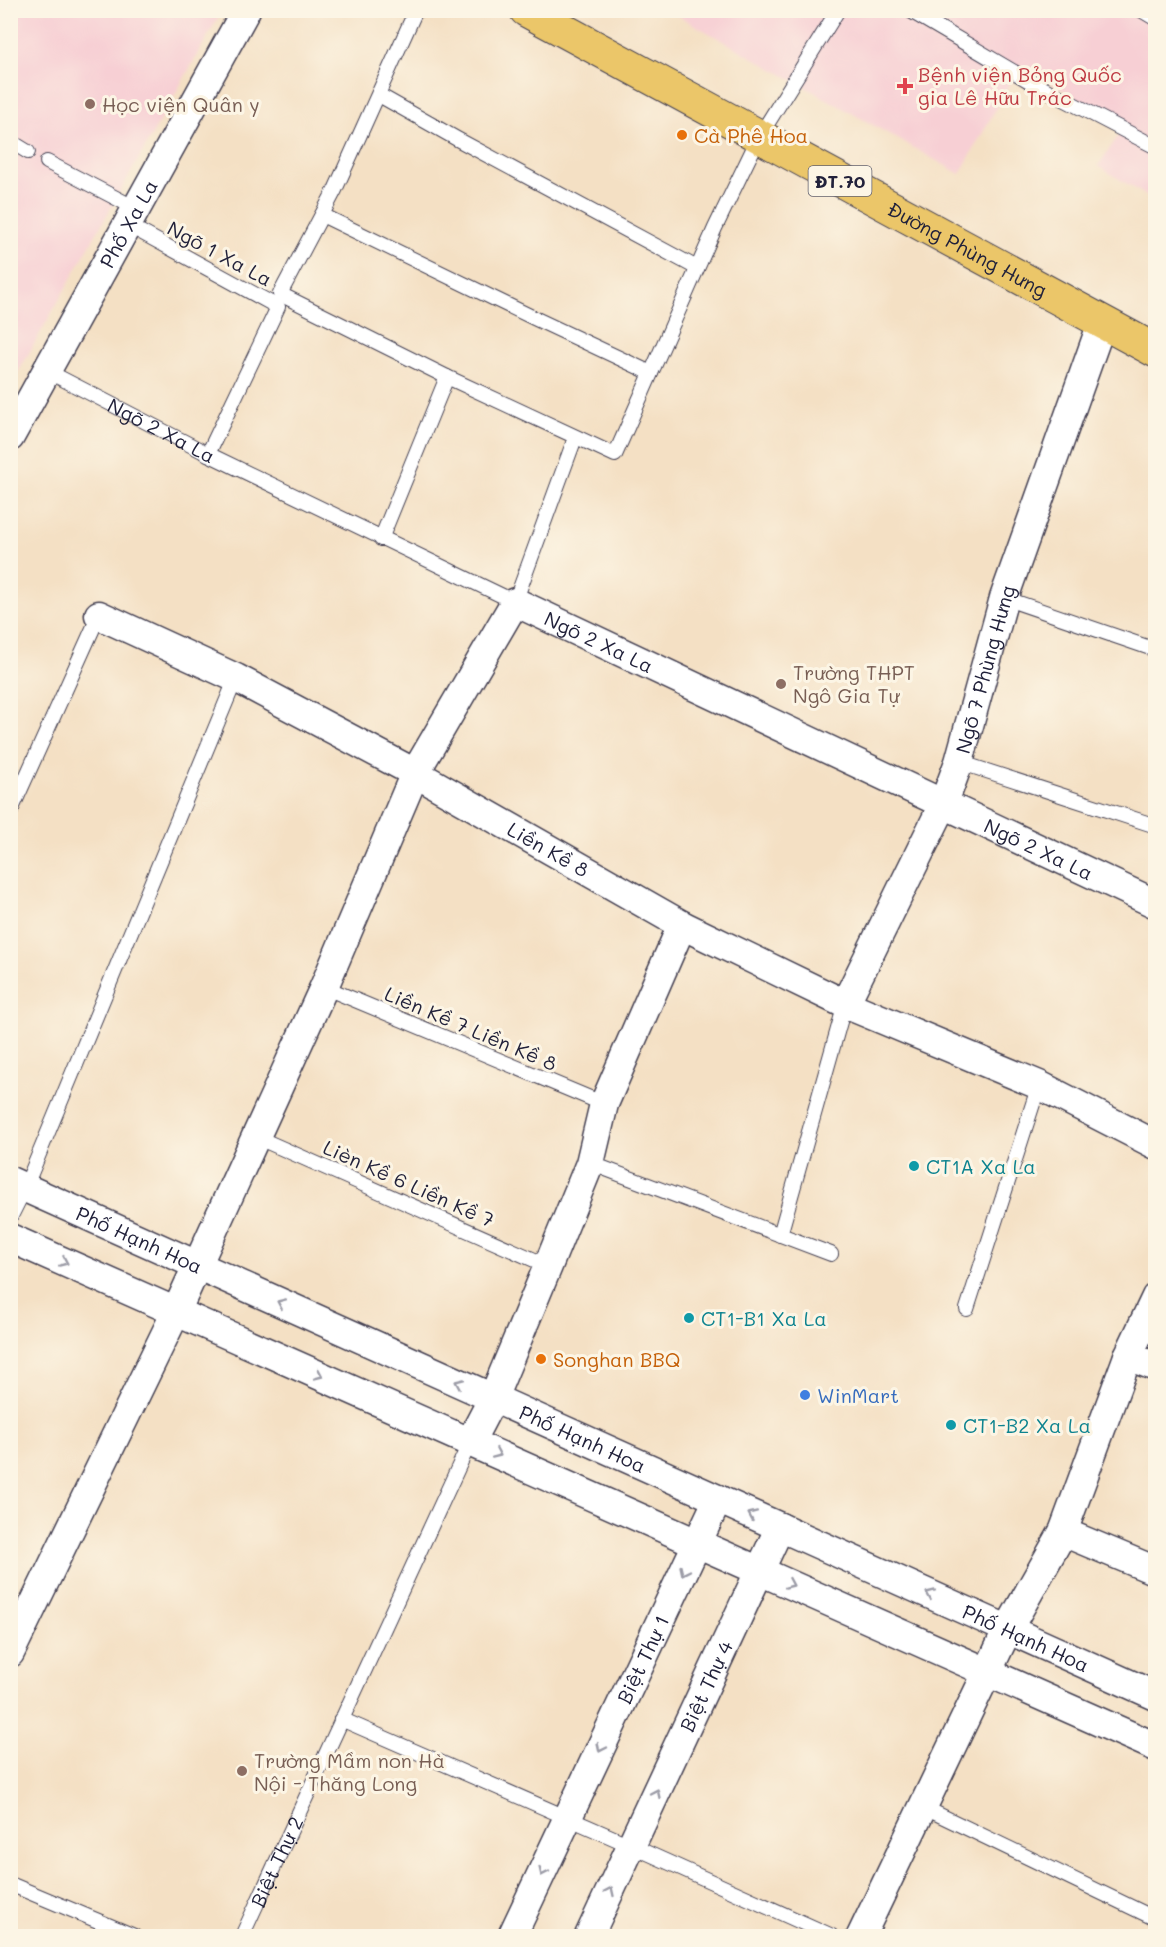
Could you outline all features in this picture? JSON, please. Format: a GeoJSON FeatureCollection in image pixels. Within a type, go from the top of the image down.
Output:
{"type":"FeatureCollection","features":[{"type":"Feature","properties":{"kind":"main road","name":"Đường Phùng Hưng"},"geometry":{"type":"LineString","coordinates":[[526,10],[1155,351]]}},
{"type":"Feature","properties":{"kind":"street","name":"Phố Xa La"},"geometry":{"type":"LineString","coordinates":[[10,437],[246,10]]}},
{"type":"Feature","properties":{"kind":"street","name":"Ngõ 7 Phùng Hưng"},"geometry":{"type":"LineString","coordinates":[[845,1004],[943,806],[959,762],[1004,598],[1102,323]]}},
{"type":"Feature","properties":{"kind":"street"},"geometry":{"type":"LineString","coordinates":[[10,1653],[176,1311],[324,987],[415,773],[515,602]]}},
{"type":"Feature","properties":{"kind":"street","name":"Ngõ 2 Xa La"},"geometry":{"type":"LineString","coordinates":[[515,602],[943,806],[1155,904]]}},
{"type":"Feature","properties":{"kind":"street","name":"Liền Kề 8"},"geometry":{"type":"LineString","coordinates":[[99,615],[237,678],[415,773],[682,924],[845,1004],[1039,1085],[1155,1144]]}},
{"type":"Feature","properties":{"kind":"street"},"geometry":{"type":"LineString","coordinates":[[470,1442],[493,1398],[548,1266],[590,1163],[604,1104],[682,924]]}},
{"type":"Feature","properties":{"kind":"street","name":"Phố Hạnh Hoa"},"geometry":{"type":"LineString","coordinates":[[18,1185],[1155,1696]]}},
{"type":"Feature","properties":{"kind":"street"},"geometry":{"type":"LineString","coordinates":[[10,1238],[1155,1747]]}},
{"type":"Feature","properties":{"kind":"street"},"geometry":{"type":"LineString","coordinates":[[861,1936],[1008,1629],[1063,1532],[1128,1356],[1155,1297]]}},
{"type":"Feature","properties":{"kind":"street"},"geometry":{"type":"LineString","coordinates":[[1128,1356],[1155,1367]]}},
{"type":"Feature","properties":{"kind":"street","name":"Biệt Thự 1"},"geometry":{"type":"LineString","coordinates":[[567,1819],[718,1499]]}},
{"type":"Feature","properties":{"kind":"street","name":"Biệt Thự 4"},"geometry":{"type":"LineString","coordinates":[[589,1936],[780,1527]]}},
{"type":"Feature","properties":{"kind":"street"},"geometry":{"type":"LineString","coordinates":[[1063,1532],[1155,1571]]}},
{"type":"Feature","properties":{"kind":"street"},"geometry":{"type":"LineString","coordinates":[[512,1936],[567,1819]]}},
{"type":"Feature","properties":{"kind":"lane"},"geometry":{"type":"LineString","coordinates":[[416,10],[322,215],[280,294],[447,377],[615,455],[697,268],[759,137],[838,10]]}},
{"type":"Feature","properties":{"kind":"lane"},"geometry":{"type":"LineString","coordinates":[[909,10],[1032,82],[1155,147]]}},
{"type":"Feature","properties":{"kind":"lane"},"geometry":{"type":"LineString","coordinates":[[1141,10],[1155,19]]}},
{"type":"Feature","properties":{"kind":"lane"},"geometry":{"type":"LineString","coordinates":[[379,95],[467,145],[697,268]]}},
{"type":"Feature","properties":{"kind":"lane"},"geometry":{"type":"LineString","coordinates":[[10,141],[28,152]]}},
{"type":"Feature","properties":{"kind":"lane"},"geometry":{"type":"LineString","coordinates":[[47,162],[132,217]]}},
{"type":"Feature","properties":{"kind":"lane"},"geometry":{"type":"LineString","coordinates":[[322,215],[651,373]]}},
{"type":"Feature","properties":{"kind":"lane","name":"Ngõ 1 Xa La"},"geometry":{"type":"LineString","coordinates":[[132,217],[278,307],[208,454]]}},
{"type":"Feature","properties":{"kind":"lane","name":"Ngõ 2 Xa La"},"geometry":{"type":"LineString","coordinates":[[47,371],[208,454],[515,602]]}},
{"type":"Feature","properties":{"kind":"lane"},"geometry":{"type":"LineString","coordinates":[[381,538],[447,377]]}},
{"type":"Feature","properties":{"kind":"lane"},"geometry":{"type":"LineString","coordinates":[[515,602],[575,438]]}},
{"type":"Feature","properties":{"kind":"lane"},"geometry":{"type":"LineString","coordinates":[[1004,598],[1155,650]]}},
{"type":"Feature","properties":{"kind":"lane"},"geometry":{"type":"LineString","coordinates":[[10,813],[99,615]]}},
{"type":"Feature","properties":{"kind":"lane"},"geometry":{"type":"LineString","coordinates":[[10,1218],[18,1185],[237,678]]}},
{"type":"Feature","properties":{"kind":"lane"},"geometry":{"type":"LineString","coordinates":[[959,762],[1155,826]]}},
{"type":"Feature","properties":{"kind":"lane","name":"Liền Kề 7 Liền Kề 8"},"geometry":{"type":"LineString","coordinates":[[324,987],[604,1104]]}},
{"type":"Feature","properties":{"kind":"lane"},"geometry":{"type":"LineString","coordinates":[[780,1235],[845,1004]]}},
{"type":"Feature","properties":{"kind":"lane"},"geometry":{"type":"LineString","coordinates":[[968,1309],[1039,1085]]}},
{"type":"Feature","properties":{"kind":"lane","name":"Lièn Kề 6 Liền Kề 7"},"geometry":{"type":"LineString","coordinates":[[254,1136],[548,1266]]}},
{"type":"Feature","properties":{"kind":"lane"},"geometry":{"type":"LineString","coordinates":[[590,1163],[831,1254]]}},
{"type":"Feature","properties":{"kind":"lane"},"geometry":{"type":"LineString","coordinates":[[470,1442],[341,1719],[832,1936]]}},
{"type":"Feature","properties":{"kind":"lane","name":"Biệt Thự 2"},"geometry":{"type":"LineString","coordinates":[[242,1936],[341,1719]]}},
{"type":"Feature","properties":{"kind":"lane"},"geometry":{"type":"LineString","coordinates":[[923,1807],[1155,1919]]}},
{"type":"Feature","properties":{"kind":"lane"},"geometry":{"type":"LineString","coordinates":[[10,1884],[134,1936]]}},
{"type":"Feature","properties":{"kind":"shaded area","name":"Học viện Quân y"},"geometry":{"type":"Polygon","coordinates":[[[11,11],[222,11],[11,385],[11,11]]]}},
{"type":"Feature","properties":{"kind":"shaded area","name":"Bệnh viện Bỏng Quốc gia Lê Hữu Trác"},"geometry":{"type":"Polygon","coordinates":[[[670,11],[1155,11],[1155,201],[1098,166],[1125,126],[1020,65],[960,174],[670,11]]]}},
{"type":"Feature","properties":{"kind":"place","name":"Bệnh viện Bỏng Quốc gia Lê Hữu Trác"},"geometry":{"type":"Point","coordinates":[905,86]}},
{"type":"Feature","properties":{"kind":"place","name":"Học viện Quân y"},"geometry":{"type":"Point","coordinates":[90,104]}},
{"type":"Feature","properties":{"kind":"place","name":"Cà Phê Hoa"},"geometry":{"type":"Point","coordinates":[682,135]}},
{"type":"Feature","properties":{"kind":"place","name":"Trường THPT Ngô Gia Tự"},"geometry":{"type":"Point","coordinates":[781,684]}},
{"type":"Feature","properties":{"kind":"place","name":"CT1A Xa La"},"geometry":{"type":"Point","coordinates":[914,1166]}},
{"type":"Feature","properties":{"kind":"place","name":"CT1-B1 Xa La"},"geometry":{"type":"Point","coordinates":[689,1318]}},
{"type":"Feature","properties":{"kind":"place","name":"Songhan BBQ"},"geometry":{"type":"Point","coordinates":[541,1359]}},
{"type":"Feature","properties":{"kind":"place","name":"WinMart"},"geometry":{"type":"Point","coordinates":[805,1395]}},
{"type":"Feature","properties":{"kind":"place","name":"CT1-B2 Xa La"},"geometry":{"type":"Point","coordinates":[951,1425]}},
{"type":"Feature","properties":{"kind":"place","name":"Trường Mầm non Hà Nội - Thăng Long"},"geometry":{"type":"Point","coordinates":[242,1771]}}]}
